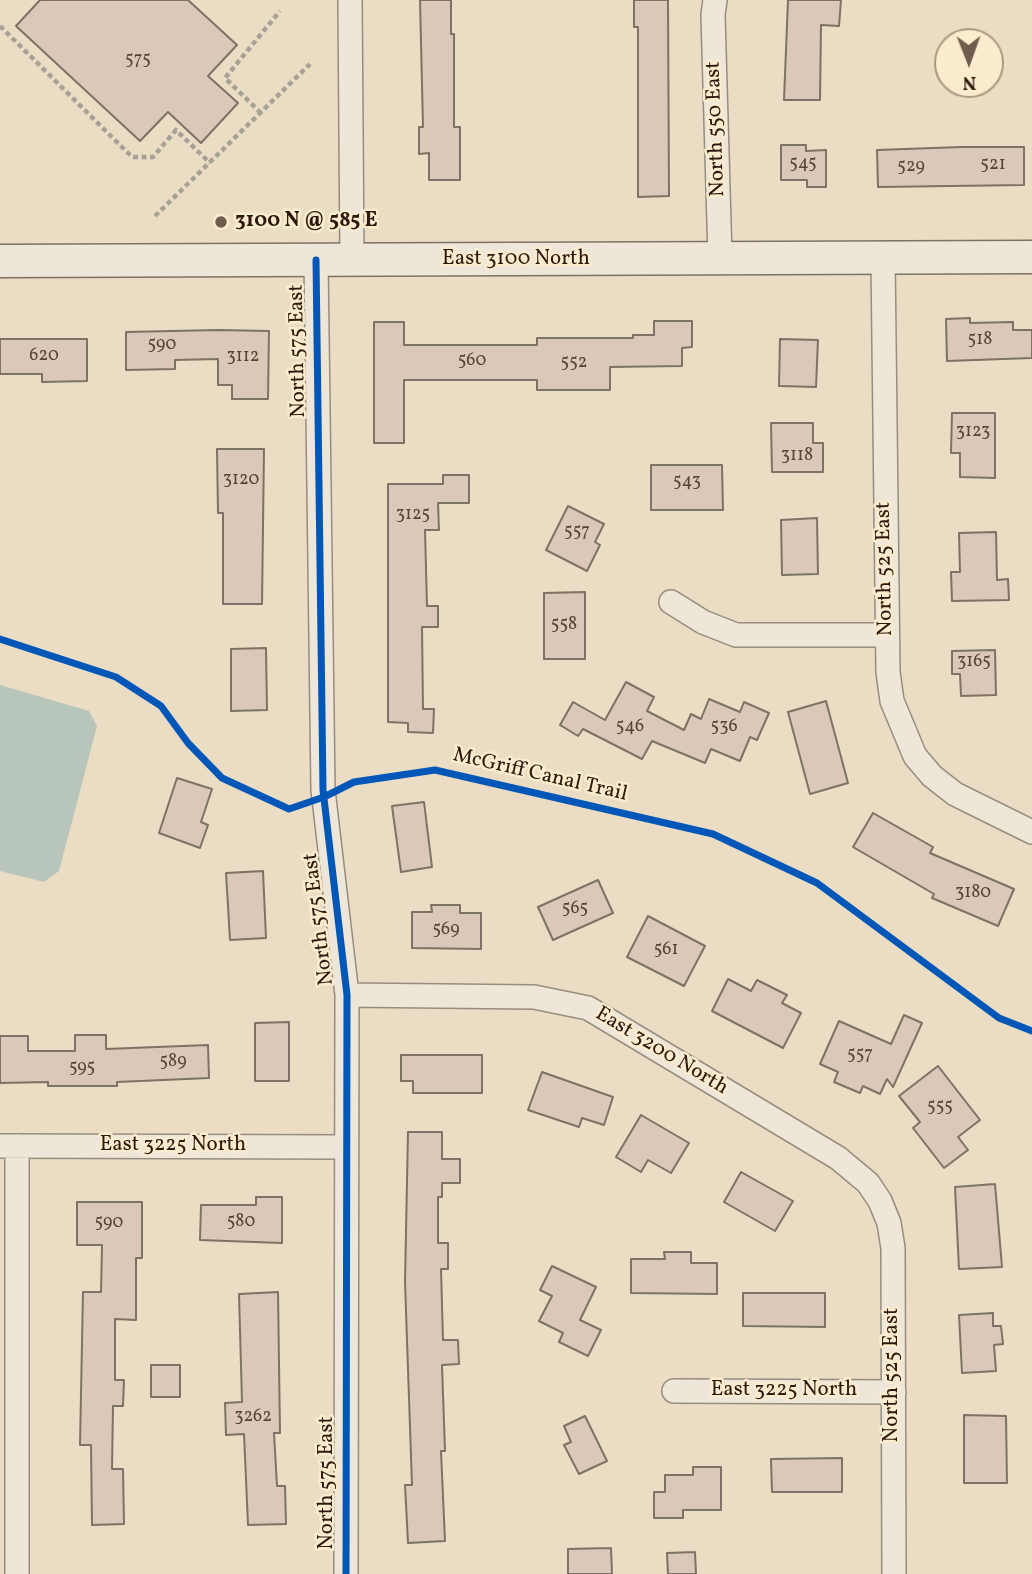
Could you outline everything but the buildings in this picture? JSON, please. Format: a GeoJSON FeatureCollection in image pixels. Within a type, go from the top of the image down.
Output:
{"type":"FeatureCollection","features":[{"type":"Feature","properties":{"kind":"main road","name":"East 3100 North"},"geometry":{"type":"LineString","coordinates":[[0,261],[1032,257]]}},
{"type":"Feature","properties":{"kind":"street"},"geometry":{"type":"LineString","coordinates":[[350,0],[352,261]]}},
{"type":"Feature","properties":{"kind":"street","name":"North 550 East"},"geometry":{"type":"LineString","coordinates":[[715,0],[713,15],[720,258]]}},
{"type":"Feature","properties":{"kind":"street","name":"North 525 East"},"geometry":{"type":"LineString","coordinates":[[883,258],[887,635],[892,701],[915,756],[932,776],[955,794],[1021,828]]}},
{"type":"Feature","properties":{"kind":"street","name":"North 575 East"},"geometry":{"type":"LineString","coordinates":[[316,260],[323,790],[346,995],[345,1574]]}},
{"type":"Feature","properties":{"kind":"street"},"geometry":{"type":"LineString","coordinates":[[671,602],[703,622],[736,635],[887,635]]}},
{"type":"Feature","properties":{"kind":"street","name":"East 3200 North"},"geometry":{"type":"LineString","coordinates":[[346,995],[534,997],[588,1008],[838,1158],[868,1182]]}},
{"type":"Feature","properties":{"kind":"street"},"geometry":{"type":"LineString","coordinates":[[8,1146],[17,1574]]}},
{"type":"Feature","properties":{"kind":"street","name":"East 3225 North"},"geometry":{"type":"LineString","coordinates":[[8,1146],[346,1147]]}},
{"type":"Feature","properties":{"kind":"street","name":"North 525 East"},"geometry":{"type":"LineString","coordinates":[[868,1182],[889,1223],[892,1248],[894,1574]]}},
{"type":"Feature","properties":{"kind":"street","name":"East 3225 North"},"geometry":{"type":"LineString","coordinates":[[674,1391],[894,1392]]}},
{"type":"Feature","properties":{"kind":"path"},"geometry":{"type":"LineString","coordinates":[[261,113],[225,78],[280,11]]}},
{"type":"Feature","properties":{"kind":"path"},"geometry":{"type":"LineString","coordinates":[[0,26],[132,157],[153,157],[176,130],[210,163]]}},
{"type":"Feature","properties":{"kind":"path"},"geometry":{"type":"LineString","coordinates":[[155,216],[310,64]]}},
{"type":"Feature","properties":{"kind":"shaded area"},"geometry":{"type":"Polygon","coordinates":[[[0,685],[89,711],[97,726],[59,871],[44,882],[0,871],[0,685]]]}},
{"type":"Feature","properties":{"kind":"cycle path"},"geometry":{"type":"LineString","coordinates":[[316,260],[323,790],[347,995],[346,1574]]}},
{"type":"Feature","properties":{"kind":"cycle path","name":"McGriff Canal Trail"},"geometry":{"type":"LineString","coordinates":[[0,639],[116,677],[161,706],[188,743],[222,778],[289,809],[324,797],[354,782],[435,770],[713,834],[817,883],[999,1018],[1032,1031]]}},
{"type":"Feature","properties":{"kind":"place","name":"3100 N @ 585 E"},"geometry":{"type":"Point","coordinates":[221,222]}}]}
